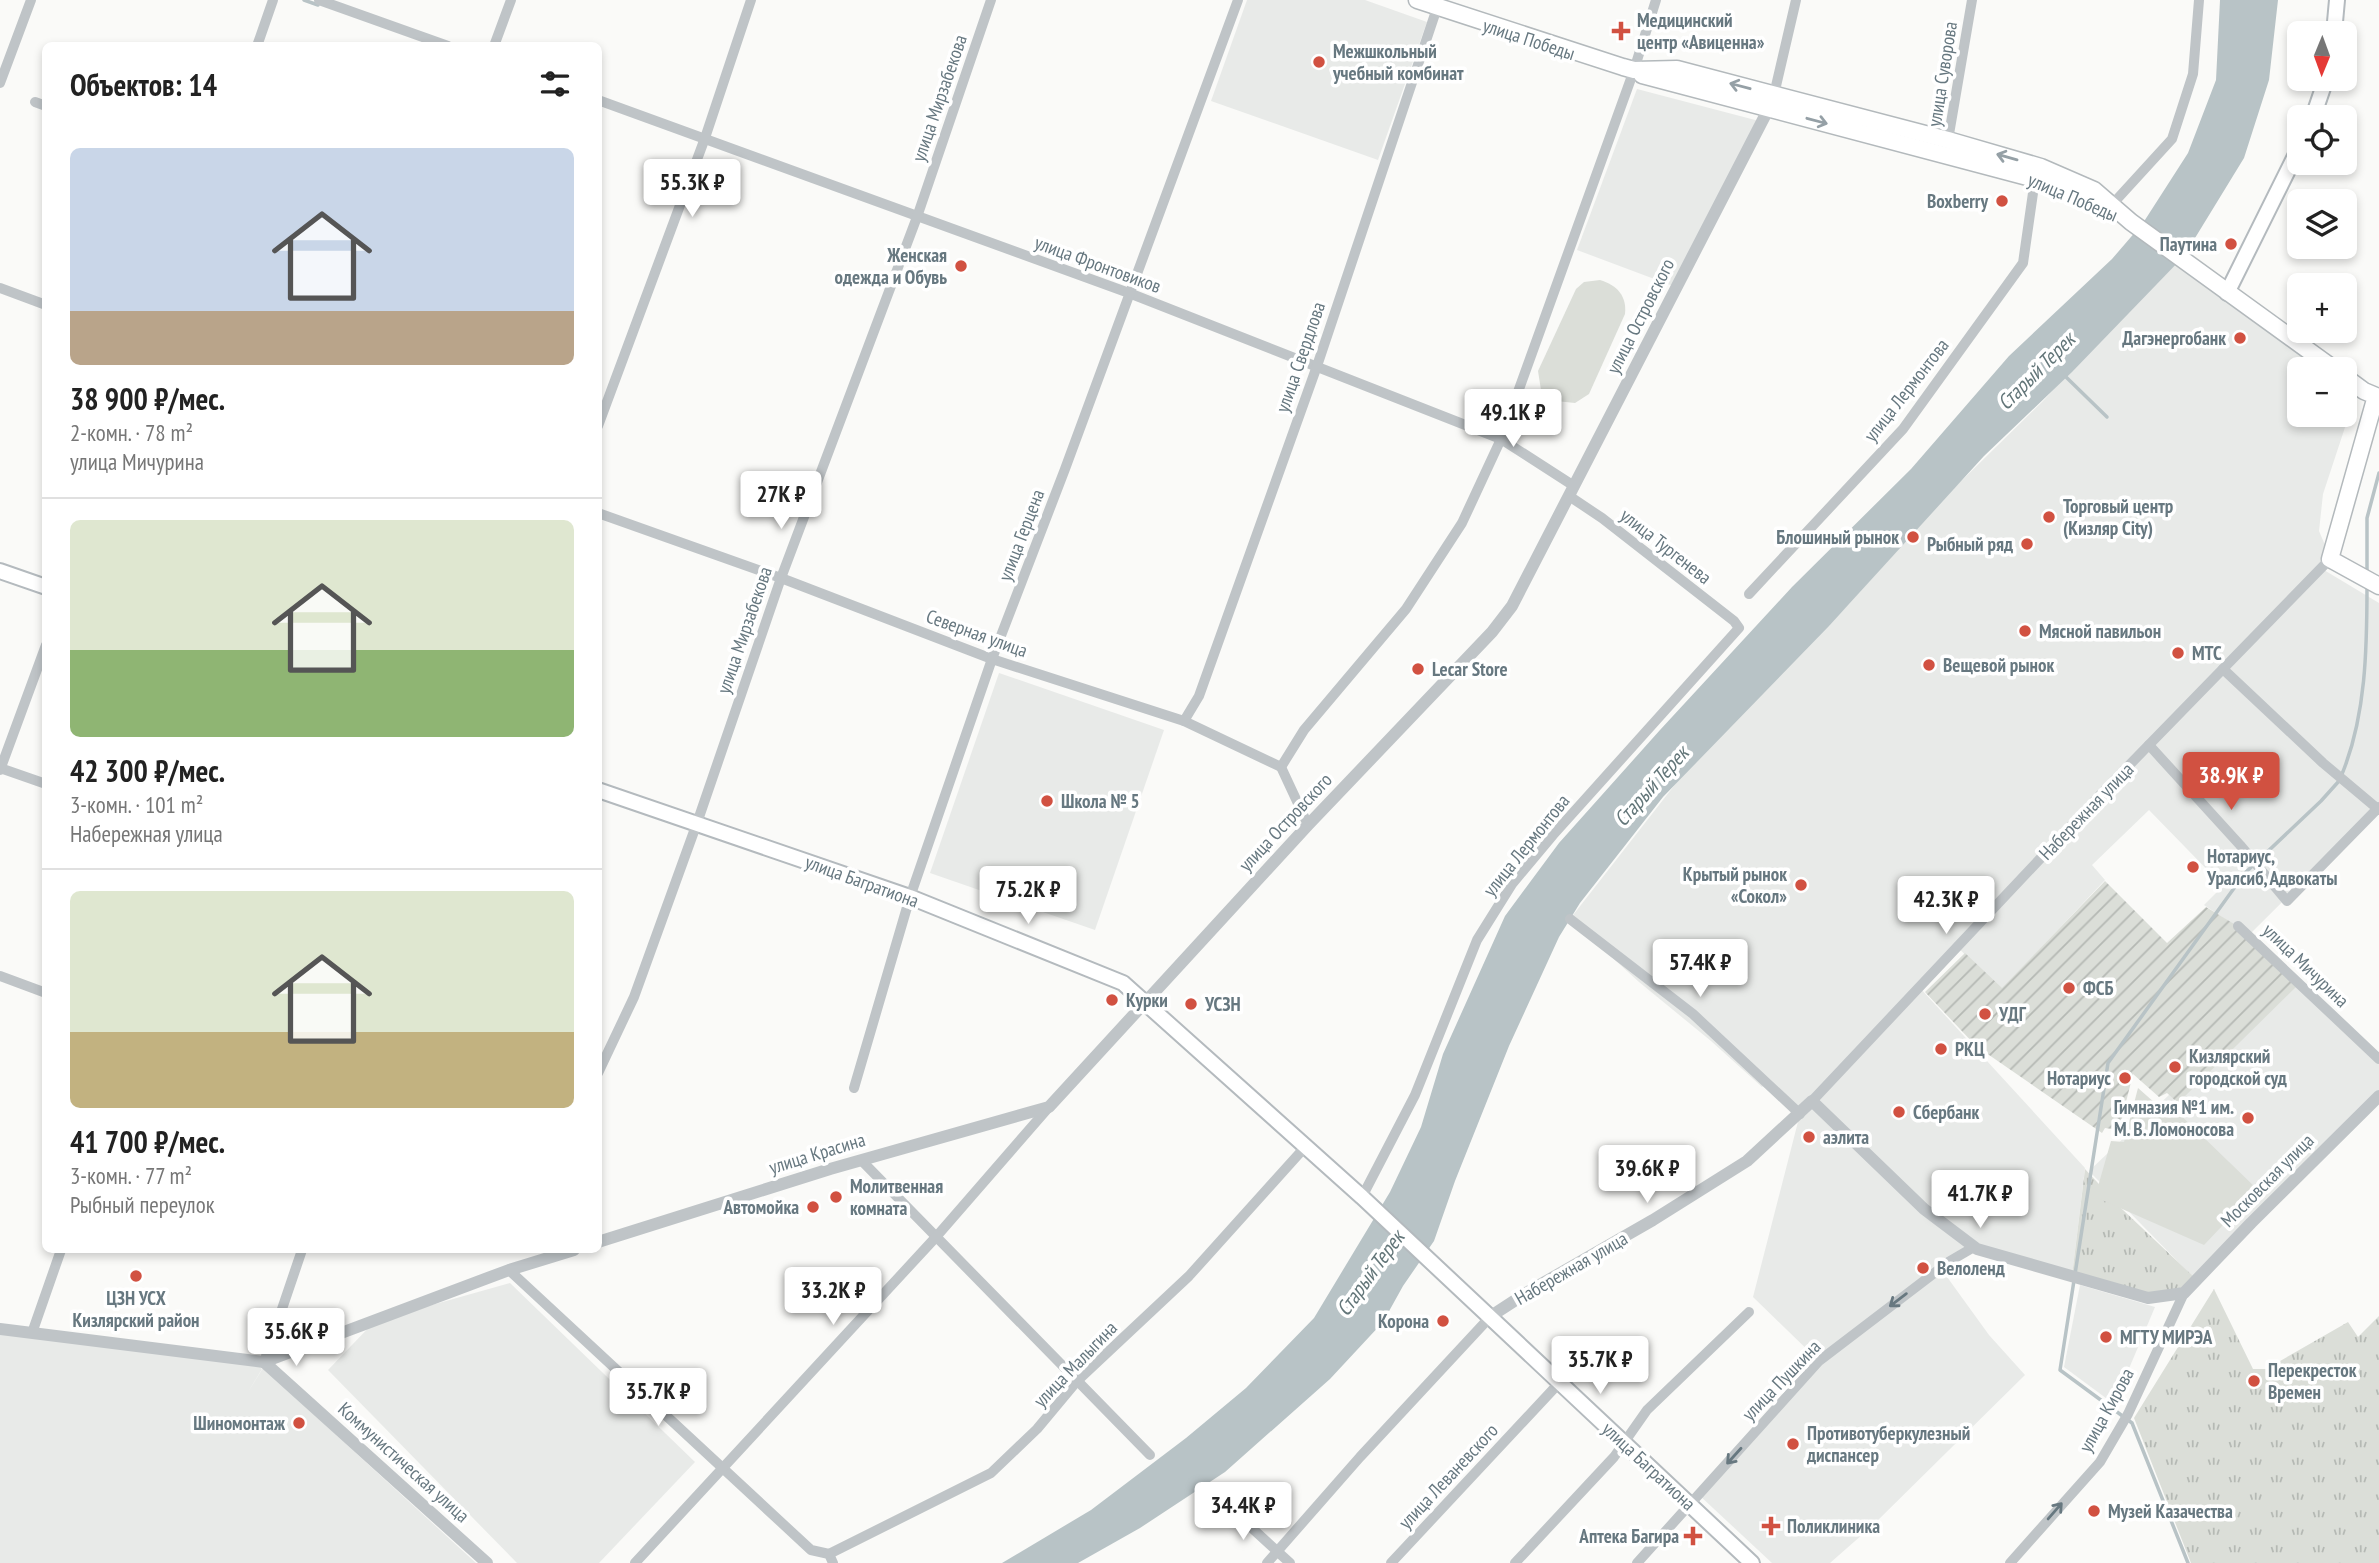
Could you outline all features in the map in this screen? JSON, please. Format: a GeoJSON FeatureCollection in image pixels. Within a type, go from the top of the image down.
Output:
{"type":"FeatureCollection","features":[{"type":"Feature","properties":{"kind":"main road","name":"улица Победы"},"geometry":{"type":"LineString","coordinates":[[1410,0],[1438,6]]}},
{"type":"Feature","properties":{"kind":"main road","name":"улица Победы"},"geometry":{"type":"LineString","coordinates":[[1417,0],[1633,71],[2041,167],[2094,190],[2110,207],[2317,357]]}},
{"type":"Feature","properties":{"kind":"main road"},"geometry":{"type":"LineString","coordinates":[[2335,21],[2337,0]]}},
{"type":"Feature","properties":{"kind":"main road","name":"улица Победы"},"geometry":{"type":"LineString","coordinates":[[1947,147],[2110,207]]}},
{"type":"Feature","properties":{"kind":"main road"},"geometry":{"type":"LineString","coordinates":[[2227,293],[2287,172]]}},
{"type":"Feature","properties":{"kind":"main road"},"geometry":{"type":"LineString","coordinates":[[2357,386],[2364,391],[2377,389]]}},
{"type":"Feature","properties":{"kind":"main road","name":"Набережная улица"},"geometry":{"type":"LineString","coordinates":[[2330,559],[2377,389]]}},
{"type":"Feature","properties":{"kind":"main road"},"geometry":{"type":"LineString","coordinates":[[2330,559],[2379,586]]}},
{"type":"Feature","properties":{"kind":"main road"},"geometry":{"type":"LineString","coordinates":[[0,571],[42,586]]}},
{"type":"Feature","properties":{"kind":"main road","name":"улица Багратиона"},"geometry":{"type":"LineString","coordinates":[[602,791],[910,897],[1123,983],[1491,1316],[1752,1563]]}},
{"type":"Feature","properties":{"kind":"street"},"geometry":{"type":"LineString","coordinates":[[0,83],[31,0]]}},
{"type":"Feature","properties":{"kind":"street"},"geometry":{"type":"LineString","coordinates":[[258,42],[273,0]]}},
{"type":"Feature","properties":{"kind":"street"},"geometry":{"type":"LineString","coordinates":[[319,0],[437,42]]}},
{"type":"Feature","properties":{"kind":"street"},"geometry":{"type":"LineString","coordinates":[[495,42],[510,0]]}},
{"type":"Feature","properties":{"kind":"street"},"geometry":{"type":"LineString","coordinates":[[602,415],[705,138],[751,0]]}},
{"type":"Feature","properties":{"kind":"street","name":"улица Мирзабекова"},"geometry":{"type":"LineString","coordinates":[[602,1065],[634,997],[697,823],[780,578],[917,217],[991,0]]}},
{"type":"Feature","properties":{"kind":"street","name":"улица Герцена"},"geometry":{"type":"LineString","coordinates":[[854,1088],[910,897],[992,659],[1238,0]]}},
{"type":"Feature","properties":{"kind":"street","name":"улица Островского"},"geometry":{"type":"LineString","coordinates":[[1281,767],[1304,730],[1406,609],[1462,523],[1501,439],[1656,0]]}},
{"type":"Feature","properties":{"kind":"street","name":"улица Островского"},"geometry":{"type":"LineString","coordinates":[[635,1563],[936,1237],[1145,1002],[1308,825],[1492,632],[1512,606],[1772,102],[1796,0]]}},
{"type":"Feature","properties":{"kind":"street","name":"улица Суворова"},"geometry":{"type":"LineString","coordinates":[[1947,147],[1972,0]]}},
{"type":"Feature","properties":{"kind":"street"},"geometry":{"type":"LineString","coordinates":[[2110,207],[2172,139],[2193,74],[2199,0]]}},
{"type":"Feature","properties":{"kind":"street","name":"улица Свердлова"},"geometry":{"type":"LineString","coordinates":[[1184,721],[1199,696],[1317,366],[1438,6]]}},
{"type":"Feature","properties":{"kind":"street","name":"улица Фронтовиков"},"geometry":{"type":"LineString","coordinates":[[602,101],[1129,293],[1501,439],[1571,491]]}},
{"type":"Feature","properties":{"kind":"street","name":"улица Лермонтова"},"geometry":{"type":"LineString","coordinates":[[1749,594],[1903,429],[2023,263],[2035,179]]}},
{"type":"Feature","properties":{"kind":"street"},"geometry":{"type":"LineString","coordinates":[[0,288],[42,304]]}},
{"type":"Feature","properties":{"kind":"street","name":"улица Тургенева"},"geometry":{"type":"LineString","coordinates":[[1571,491],[1734,621],[1739,628]]}},
{"type":"Feature","properties":{"kind":"street","name":"Северная улица"},"geometry":{"type":"LineString","coordinates":[[602,514],[780,578],[992,659],[1184,721],[1281,767]]}},
{"type":"Feature","properties":{"kind":"street","name":"Набережная улица"},"geometry":{"type":"LineString","coordinates":[[1491,1316],[1748,1161],[1800,1114],[2149,744],[2330,559]]}},
{"type":"Feature","properties":{"kind":"street","name":"улица Лермонтова"},"geometry":{"type":"LineString","coordinates":[[1367,1202],[1415,1095],[1477,940],[1513,884],[1553,835],[1739,628]]}},
{"type":"Feature","properties":{"kind":"street"},"geometry":{"type":"LineString","coordinates":[[42,656],[0,769],[42,783]]}},
{"type":"Feature","properties":{"kind":"street"},"geometry":{"type":"LineString","coordinates":[[2223,669],[2323,763],[2378,808]]}},
{"type":"Feature","properties":{"kind":"street","name":"улица Мичурина"},"geometry":{"type":"LineString","coordinates":[[2149,744],[2287,901],[2378,808]]}},
{"type":"Feature","properties":{"kind":"street"},"geometry":{"type":"LineString","coordinates":[[1281,767],[1308,825]]}},
{"type":"Feature","properties":{"kind":"street"},"geometry":{"type":"LineString","coordinates":[[1570,919],[1693,1014],[1800,1114]]}},
{"type":"Feature","properties":{"kind":"street","name":"улица Мичурина"},"geometry":{"type":"LineString","coordinates":[[2238,926],[2379,1059]]}},
{"type":"Feature","properties":{"kind":"street"},"geometry":{"type":"LineString","coordinates":[[0,976],[42,992]]}},
{"type":"Feature","properties":{"kind":"street","name":"Московская улица"},"geometry":{"type":"LineString","coordinates":[[2184,1293],[2379,1096]]}},
{"type":"Feature","properties":{"kind":"street"},"geometry":{"type":"LineString","coordinates":[[1812,1101],[1924,1209],[1974,1247],[2148,1298],[2184,1293]]}},
{"type":"Feature","properties":{"kind":"street","name":"улица Красина"},"geometry":{"type":"LineString","coordinates":[[602,1241],[861,1160],[1049,1107]]}},
{"type":"Feature","properties":{"kind":"street","name":"улица Малыгина"},"geometry":{"type":"LineString","coordinates":[[831,1559],[991,1472],[1037,1429],[1077,1381],[1189,1276],[1306,1146]]}},
{"type":"Feature","properties":{"kind":"street"},"geometry":{"type":"LineString","coordinates":[[861,1160],[1150,1455]]}},
{"type":"Feature","properties":{"kind":"street","name":"улица Пушкина"},"geometry":{"type":"LineString","coordinates":[[1637,1563],[1819,1361],[1950,1261],[1974,1247]]}},
{"type":"Feature","properties":{"kind":"street"},"geometry":{"type":"LineString","coordinates":[[32,1333],[60,1253]]}},
{"type":"Feature","properties":{"kind":"street"},"geometry":{"type":"LineString","coordinates":[[264,1362],[301,1253]]}},
{"type":"Feature","properties":{"kind":"street"},"geometry":{"type":"LineString","coordinates":[[0,1329],[264,1362],[509,1270],[564,1253]]}},
{"type":"Feature","properties":{"kind":"street"},"geometry":{"type":"LineString","coordinates":[[509,1270],[811,1550],[831,1559]]}},
{"type":"Feature","properties":{"kind":"street","name":"улица Кирова"},"geometry":{"type":"LineString","coordinates":[[2010,1563],[2100,1462],[2128,1414],[2184,1293]]}},
{"type":"Feature","properties":{"kind":"street"},"geometry":{"type":"LineString","coordinates":[[1516,1563],[1614,1457],[1647,1410],[1749,1312]]}},
{"type":"Feature","properties":{"kind":"street"},"geometry":{"type":"LineString","coordinates":[[1267,1563],[1360,1457],[1491,1316]]}},
{"type":"Feature","properties":{"kind":"street","name":"Коммунистическая улица"},"geometry":{"type":"LineString","coordinates":[[264,1362],[487,1563]]}},
{"type":"Feature","properties":{"kind":"street","name":"улица Леваневского"},"geometry":{"type":"LineString","coordinates":[[1391,1563],[1560,1382]]}},
{"type":"Feature","properties":{"kind":"street"},"geometry":{"type":"LineString","coordinates":[[1217,1497],[1290,1563]]}},
{"type":"Feature","properties":{"kind":"shaded area","name":"Межшкольный учебный комбинат"},"geometry":{"type":"Polygon","coordinates":[[[1247,0],[1365,0],[1427,22],[1378,160],[1211,101],[1247,0]]]}},
{"type":"Feature","properties":{"kind":"shaded area"},"geometry":{"type":"Polygon","coordinates":[[[1637,89],[1759,121],[1673,286],[1577,250],[1637,89]]]}},
{"type":"Feature","properties":{"kind":"shaded area"},"geometry":{"type":"Polygon","coordinates":[[[2175,265],[2304,357],[2287,357],[2287,427],[2345,427],[2323,494],[2319,531],[2331,559],[2324,570],[2379,603],[2379,806],[2249,935],[2204,905],[2223,886],[2149,810],[2092,865],[2105,880],[2002,989],[1957,947],[1920,988],[2085,1168],[2072,1276],[1977,1249],[1942,1270],[1989,1335],[2025,1375],[1871,1527],[1830,1563],[1772,1563],[1699,1495],[1819,1361],[1753,1297],[1800,1114],[1764,1085],[1762,1087],[1570,919],[1684,773],[1849,604],[1946,496],[2042,402],[2175,265]]]}},
{"type":"Feature","properties":{"kind":"shaded area","name":"Школа № 5"},"geometry":{"type":"Polygon","coordinates":[[[999,673],[1164,730],[1095,930],[930,873],[999,673]]]}},
{"type":"Feature","properties":{"kind":"shaded area","name":"Гимназия №1 им. М. В. Ломоносова"},"geometry":{"type":"Polygon","coordinates":[[[2255,947],[2379,1061],[2379,1090],[2326,1147],[2193,1277],[2089,1171],[2210,1056],[2255,947]]]}},
{"type":"Feature","properties":{"kind":"shaded area"},"geometry":{"type":"Polygon","coordinates":[[[510,1283],[695,1462],[599,1563],[517,1563],[328,1370],[375,1321],[510,1283]]]}},
{"type":"Feature","properties":{"kind":"shaded area","name":"МГТУ МИРЭА"},"geometry":{"type":"Polygon","coordinates":[[[2080,1285],[2155,1307],[2114,1404],[2064,1367],[2080,1285]]]}},
{"type":"Feature","properties":{"kind":"shaded area"},"geometry":{"type":"Polygon","coordinates":[[[0,1329],[255,1362],[262,1369],[248,1392],[263,1368],[476,1563],[0,1563],[0,1329]]]}},
{"type":"Feature","properties":{"kind":"green space"},"geometry":{"type":"Polygon","coordinates":[[[1600,280],[1620,292],[1625,314],[1589,394],[1575,403],[1556,401],[1541,390],[1538,371],[1576,289],[1584,282],[1600,280]]]}},
{"type":"Feature","properties":{"kind":"green space"},"geometry":{"type":"Polygon","coordinates":[[[2105,881],[2167,943],[2206,907],[2244,930],[2296,987],[2178,1103],[2167,1093],[2159,1097],[2133,1074],[2119,1130],[2105,1128],[2102,1133],[1976,1046],[1925,992],[1965,953],[2002,988],[2105,881]]]}},
{"type":"Feature","properties":{"kind":"green space"},"geometry":{"type":"Polygon","coordinates":[[[2138,1088],[2164,1111],[2170,1105],[2257,1189],[2204,1245],[2095,1197],[2111,1141],[2124,1142],[2138,1088]]]}},
{"type":"Feature","properties":{"kind":"green space"},"geometry":{"type":"Polygon","coordinates":[[[2085,1169],[2122,1209],[2195,1278],[2182,1290],[2149,1297],[2072,1276],[2085,1169]]]}},
{"type":"Feature","properties":{"kind":"green space"},"geometry":{"type":"Polygon","coordinates":[[[2214,1289],[2253,1369],[2266,1369],[2348,1322],[2358,1337],[2379,1316],[2379,1563],[2191,1563],[2134,1418],[2214,1289]]]}},
{"type":"Feature","properties":{"kind":"water","name":"Старый Терек"},"geometry":{"type":"Polygon","coordinates":[[[2220,0],[2278,0],[2269,80],[2244,158],[2184,256],[2072,372],[1984,456],[1829,626],[1663,797],[1580,903],[1559,937],[1509,1046],[1434,1241],[1403,1286],[1383,1322],[1330,1379],[1225,1472],[1140,1528],[1078,1563],[1002,1563],[1091,1510],[1186,1438],[1246,1388],[1314,1318],[1390,1192],[1421,1127],[1443,1054],[1505,916],[1559,843],[1660,730],[1792,587],[1911,469],[2009,356],[2112,259],[2143,223],[2188,153],[2216,80],[2220,0]]]}},
{"type":"Feature","properties":{"kind":"waterway"},"geometry":{"type":"LineString","coordinates":[[304,0],[318,5]]}},
{"type":"Feature","properties":{"kind":"waterway"},"geometry":{"type":"LineString","coordinates":[[2066,377],[2107,417]]}},
{"type":"Feature","properties":{"kind":"waterway"},"geometry":{"type":"LineString","coordinates":[[2367,574],[2367,518],[2379,473]]}},
{"type":"Feature","properties":{"kind":"waterway"},"geometry":{"type":"LineString","coordinates":[[2342,774],[2356,729],[2364,681],[2367,586]]}},
{"type":"Feature","properties":{"kind":"waterway"},"geometry":{"type":"LineString","coordinates":[[2188,1563],[2132,1423],[2060,1370],[2108,1063],[2245,873],[2339,781]]}},
{"type":"Feature","properties":{"kind":"place","name":"Медицинский центр «Авиценна»"},"geometry":{"type":"Point","coordinates":[1621,31]}},
{"type":"Feature","properties":{"kind":"place","name":"Межшкольный учебный комбинат"},"geometry":{"type":"Point","coordinates":[1319,62]}},
{"type":"Feature","properties":{"kind":"place","name":"Boxberry"},"geometry":{"type":"Point","coordinates":[2002,201]}},
{"type":"Feature","properties":{"kind":"place","name":"Паутина"},"geometry":{"type":"Point","coordinates":[2231,244]}},
{"type":"Feature","properties":{"kind":"place","name":"Женская одежда и Обувь"},"geometry":{"type":"Point","coordinates":[961,266]}},
{"type":"Feature","properties":{"kind":"place","name":"Дагэнергобанк"},"geometry":{"type":"Point","coordinates":[2240,338]}},
{"type":"Feature","properties":{"kind":"place","name":"Торговый центр (Кизляр City)"},"geometry":{"type":"Point","coordinates":[2049,517]}},
{"type":"Feature","properties":{"kind":"place","name":"Блошиный рынок"},"geometry":{"type":"Point","coordinates":[1913,537]}},
{"type":"Feature","properties":{"kind":"place","name":"Рыбный ряд"},"geometry":{"type":"Point","coordinates":[2027,544]}},
{"type":"Feature","properties":{"kind":"place","name":"Мясной павильон"},"geometry":{"type":"Point","coordinates":[2025,631]}},
{"type":"Feature","properties":{"kind":"place","name":"МТС"},"geometry":{"type":"Point","coordinates":[2178,653]}},
{"type":"Feature","properties":{"kind":"place","name":"Вещевой рынок"},"geometry":{"type":"Point","coordinates":[1929,665]}},
{"type":"Feature","properties":{"kind":"place","name":"Lecar Store"},"geometry":{"type":"Point","coordinates":[1418,669]}},
{"type":"Feature","properties":{"kind":"place","name":"Школа № 5"},"geometry":{"type":"Point","coordinates":[1047,801]}},
{"type":"Feature","properties":{"kind":"place","name":"Нотариус, Уралсиб, Адвокаты"},"geometry":{"type":"Point","coordinates":[2193,867]}},
{"type":"Feature","properties":{"kind":"place","name":"Крытый рынок «Сокол»"},"geometry":{"type":"Point","coordinates":[1801,885]}},
{"type":"Feature","properties":{"kind":"place","name":"ФСБ"},"geometry":{"type":"Point","coordinates":[2069,988]}},
{"type":"Feature","properties":{"kind":"place","name":"Курки"},"geometry":{"type":"Point","coordinates":[1112,1000]}},
{"type":"Feature","properties":{"kind":"place","name":"УСЗН"},"geometry":{"type":"Point","coordinates":[1191,1004]}},
{"type":"Feature","properties":{"kind":"place","name":"УДГ"},"geometry":{"type":"Point","coordinates":[1985,1014]}},
{"type":"Feature","properties":{"kind":"place","name":"РКЦ"},"geometry":{"type":"Point","coordinates":[1941,1049]}},
{"type":"Feature","properties":{"kind":"place","name":"Кизлярский городской суд"},"geometry":{"type":"Point","coordinates":[2175,1067]}},
{"type":"Feature","properties":{"kind":"place","name":"Нотариус"},"geometry":{"type":"Point","coordinates":[2125,1078]}},
{"type":"Feature","properties":{"kind":"place","name":"Сбербанк"},"geometry":{"type":"Point","coordinates":[1899,1112]}},
{"type":"Feature","properties":{"kind":"place","name":"Гимназия №1 им. М. В. Ломоносова"},"geometry":{"type":"Point","coordinates":[2248,1118]}},
{"type":"Feature","properties":{"kind":"place","name":"аэлита"},"geometry":{"type":"Point","coordinates":[1809,1137]}},
{"type":"Feature","properties":{"kind":"place","name":"Молитвенная комната"},"geometry":{"type":"Point","coordinates":[836,1197]}},
{"type":"Feature","properties":{"kind":"place","name":"Автомойка"},"geometry":{"type":"Point","coordinates":[813,1207]}},
{"type":"Feature","properties":{"kind":"place","name":"Велоленд"},"geometry":{"type":"Point","coordinates":[1923,1268]}},
{"type":"Feature","properties":{"kind":"place","name":"ЦЗН УСХ Кизлярский район"},"geometry":{"type":"Point","coordinates":[136,1276]}},
{"type":"Feature","properties":{"kind":"place","name":"Корона"},"geometry":{"type":"Point","coordinates":[1443,1321]}},
{"type":"Feature","properties":{"kind":"place","name":"МГТУ МИРЭА"},"geometry":{"type":"Point","coordinates":[2106,1337]}},
{"type":"Feature","properties":{"kind":"place","name":"Перекресток Времен"},"geometry":{"type":"Point","coordinates":[2254,1381]}},
{"type":"Feature","properties":{"kind":"place","name":"Шиномонтаж"},"geometry":{"type":"Point","coordinates":[299,1423]}},
{"type":"Feature","properties":{"kind":"place","name":"Противотуберкулезный диспансер"},"geometry":{"type":"Point","coordinates":[1793,1444]}},
{"type":"Feature","properties":{"kind":"place","name":"Музей Казачества"},"geometry":{"type":"Point","coordinates":[2094,1511]}},
{"type":"Feature","properties":{"kind":"place","name":"Поликлиника"},"geometry":{"type":"Point","coordinates":[1771,1526]}},
{"type":"Feature","properties":{"kind":"place","name":"Аптека Багира"},"geometry":{"type":"Point","coordinates":[1693,1536]}}]}
